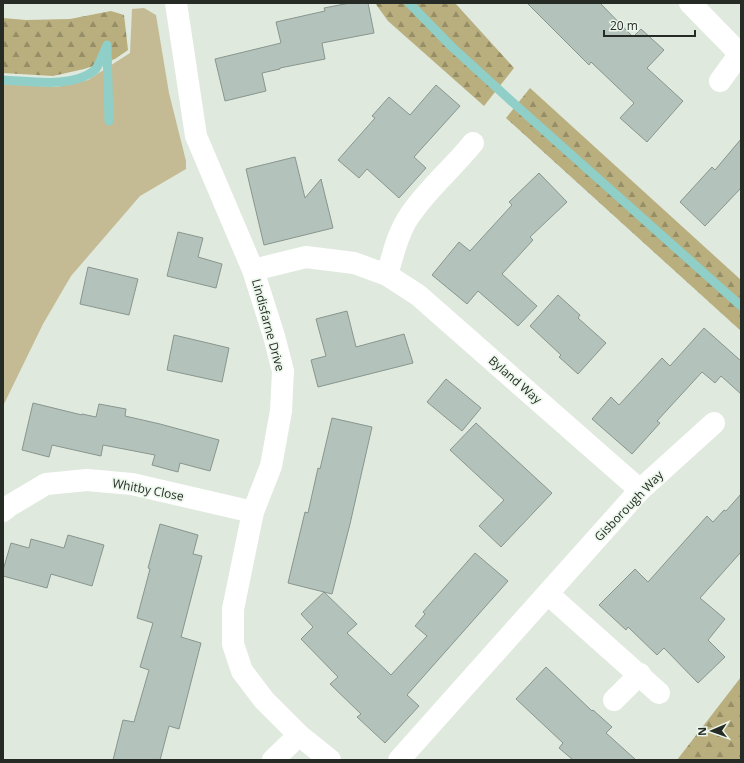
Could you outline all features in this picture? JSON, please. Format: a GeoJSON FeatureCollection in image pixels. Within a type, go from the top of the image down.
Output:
{"type":"FeatureCollection","features":[{"type":"Feature","properties":{"kind":"street","name":"Lindisfarne Drive"},"geometry":{"type":"LineString","coordinates":[[176,3],[196,136],[253,270],[274,336],[282,371],[281,411],[271,466],[253,512],[233,608],[233,644],[242,672],[264,700],[299,735],[330,760]]}},
{"type":"Feature","properties":{"kind":"street"},"geometry":{"type":"LineString","coordinates":[[690,3],[740,52],[720,80]]}},
{"type":"Feature","properties":{"kind":"street"},"geometry":{"type":"LineString","coordinates":[[387,275],[397,242],[410,215],[431,189],[468,158]]}},
{"type":"Feature","properties":{"kind":"street","name":"Byland Way"},"geometry":{"type":"LineString","coordinates":[[253,270],[306,257],[354,263],[387,275],[418,295],[640,490]]}},
{"type":"Feature","properties":{"kind":"street","name":"Gisborough Way"},"geometry":{"type":"LineString","coordinates":[[399,760],[640,490],[714,422]]}},
{"type":"Feature","properties":{"kind":"street","name":"Whitby Close"},"geometry":{"type":"LineString","coordinates":[[3,511],[46,484],[87,480],[132,484],[253,512]]}},
{"type":"Feature","properties":{"kind":"street"},"geometry":{"type":"LineString","coordinates":[[548,594],[640,674],[659,693]]}},
{"type":"Feature","properties":{"kind":"street"},"geometry":{"type":"LineString","coordinates":[[614,700],[640,674]]}},
{"type":"Feature","properties":{"kind":"street"},"geometry":{"type":"LineString","coordinates":[[273,760],[299,735]]}},
{"type":"Feature","properties":{"kind":"shaded area"},"geometry":{"type":"Polygon","coordinates":[[[144,8],[156,15],[169,93],[186,161],[186,169],[140,196],[71,276],[43,324],[3,406],[3,84],[56,87],[88,80],[130,53],[132,9],[144,8]]]}},
{"type":"Feature","properties":{"kind":"green space"},"geometry":{"type":"Polygon","coordinates":[[[375,3],[455,3],[514,68],[484,106],[388,21],[375,3]]]}},
{"type":"Feature","properties":{"kind":"green space"},"geometry":{"type":"Polygon","coordinates":[[[111,11],[124,15],[128,50],[115,59],[84,69],[53,76],[3,73],[3,18],[26,20],[70,19],[111,11]]]}},
{"type":"Feature","properties":{"kind":"green space"},"geometry":{"type":"Polygon","coordinates":[[[530,88],[741,280],[741,331],[506,118],[530,88]]]}},
{"type":"Feature","properties":{"kind":"green space"},"geometry":{"type":"Polygon","coordinates":[[[741,677],[741,760],[677,760],[741,677]]]}},
{"type":"Feature","properties":{"kind":"building"},"geometry":{"type":"Polygon","coordinates":[[[350,3],[368,3],[374,33],[322,43],[325,59],[262,73],[266,91],[225,101],[215,59],[281,43],[276,22],[325,11],[324,8],[350,3]]]}},
{"type":"Feature","properties":{"kind":"building"},"geometry":{"type":"Polygon","coordinates":[[[527,3],[600,3],[633,37],[641,29],[664,50],[647,68],[683,101],[647,142],[620,118],[634,103],[591,62],[589,65],[527,3]]]}},
{"type":"Feature","properties":{"kind":"building"},"geometry":{"type":"Polygon","coordinates":[[[436,85],[460,106],[414,157],[426,168],[399,198],[367,169],[359,178],[338,160],[375,118],[372,116],[389,97],[410,115],[436,85]]]}},
{"type":"Feature","properties":{"kind":"building"},"geometry":{"type":"Polygon","coordinates":[[[741,139],[741,188],[705,226],[680,202],[712,167],[715,170],[741,139]]]}},
{"type":"Feature","properties":{"kind":"building"},"geometry":{"type":"Polygon","coordinates":[[[295,157],[305,198],[321,179],[333,228],[264,245],[246,169],[295,157]]]}},
{"type":"Feature","properties":{"kind":"building"},"geometry":{"type":"Polygon","coordinates":[[[539,173],[567,202],[530,237],[533,240],[502,274],[537,306],[518,326],[478,291],[467,304],[432,275],[459,242],[470,251],[512,205],[509,202],[539,173]]]}},
{"type":"Feature","properties":{"kind":"building"},"geometry":{"type":"Polygon","coordinates":[[[178,232],[203,238],[198,257],[222,264],[216,288],[167,276],[178,232]]]}},
{"type":"Feature","properties":{"kind":"building"},"geometry":{"type":"Polygon","coordinates":[[[88,267],[138,279],[129,315],[80,304],[88,267]]]}},
{"type":"Feature","properties":{"kind":"building"},"geometry":{"type":"Polygon","coordinates":[[[558,295],[580,315],[578,318],[606,343],[578,374],[559,357],[561,355],[530,326],[558,295]]]}},
{"type":"Feature","properties":{"kind":"building"},"geometry":{"type":"Polygon","coordinates":[[[347,311],[356,347],[404,334],[413,363],[318,387],[311,360],[326,356],[316,319],[347,311]]]}},
{"type":"Feature","properties":{"kind":"building"},"geometry":{"type":"Polygon","coordinates":[[[704,328],[741,361],[741,394],[721,376],[715,383],[702,372],[657,421],[660,423],[632,454],[592,419],[611,397],[619,405],[662,358],[670,366],[704,328]]]}},
{"type":"Feature","properties":{"kind":"building"},"geometry":{"type":"Polygon","coordinates":[[[174,335],[229,348],[222,382],[167,370],[174,335]]]}},
{"type":"Feature","properties":{"kind":"building"},"geometry":{"type":"Polygon","coordinates":[[[446,379],[481,408],[462,431],[427,402],[446,379]]]}},
{"type":"Feature","properties":{"kind":"building"},"geometry":{"type":"Polygon","coordinates":[[[33,403],[96,417],[99,404],[126,409],[125,416],[219,440],[210,471],[180,463],[178,472],[152,465],[155,455],[103,445],[101,456],[52,445],[49,457],[22,450],[33,403]]]}},
{"type":"Feature","properties":{"kind":"building"},"geometry":{"type":"Polygon","coordinates":[[[332,418],[372,427],[332,594],[288,583],[305,512],[308,513],[318,468],[320,469],[332,418]]]}},
{"type":"Feature","properties":{"kind":"building"},"geometry":{"type":"Polygon","coordinates":[[[476,423],[552,493],[501,547],[479,526],[504,500],[450,450],[476,423]]]}},
{"type":"Feature","properties":{"kind":"building"},"geometry":{"type":"Polygon","coordinates":[[[741,494],[741,552],[700,598],[725,619],[708,640],[725,657],[698,683],[664,648],[657,655],[628,627],[626,630],[599,605],[635,569],[648,582],[707,516],[713,522],[724,510],[726,511],[741,494]]]}},
{"type":"Feature","properties":{"kind":"building"},"geometry":{"type":"Polygon","coordinates":[[[160,524],[198,535],[193,554],[202,556],[181,637],[201,643],[179,729],[169,726],[160,760],[113,760],[123,720],[134,722],[149,670],[140,667],[153,623],[137,618],[160,524]]]}},
{"type":"Feature","properties":{"kind":"building"},"geometry":{"type":"Polygon","coordinates":[[[68,535],[104,545],[92,586],[51,574],[47,588],[3,576],[3,570],[11,543],[29,548],[31,539],[64,548],[68,535]]]}},
{"type":"Feature","properties":{"kind":"building"},"geometry":{"type":"Polygon","coordinates":[[[475,553],[508,581],[407,695],[419,706],[385,743],[357,717],[361,714],[330,684],[338,677],[301,639],[313,627],[301,614],[324,592],[357,624],[347,633],[391,675],[427,636],[415,626],[425,614],[423,612],[475,553]]]}},
{"type":"Feature","properties":{"kind":"building"},"geometry":{"type":"Polygon","coordinates":[[[546,667],[592,711],[593,710],[612,727],[606,733],[636,760],[573,760],[559,748],[563,743],[516,699],[546,667]]]}},
{"type":"Feature","properties":{"kind":"waterway"},"geometry":{"type":"LineString","coordinates":[[409,3],[452,47],[741,306]]}},
{"type":"Feature","properties":{"kind":"waterway"},"geometry":{"type":"LineString","coordinates":[[3,80],[38,82],[63,82],[75,80],[86,76],[97,68],[107,45]]}},
{"type":"Feature","properties":{"kind":"waterway"},"geometry":{"type":"LineString","coordinates":[[107,48],[109,121]]}}]}
